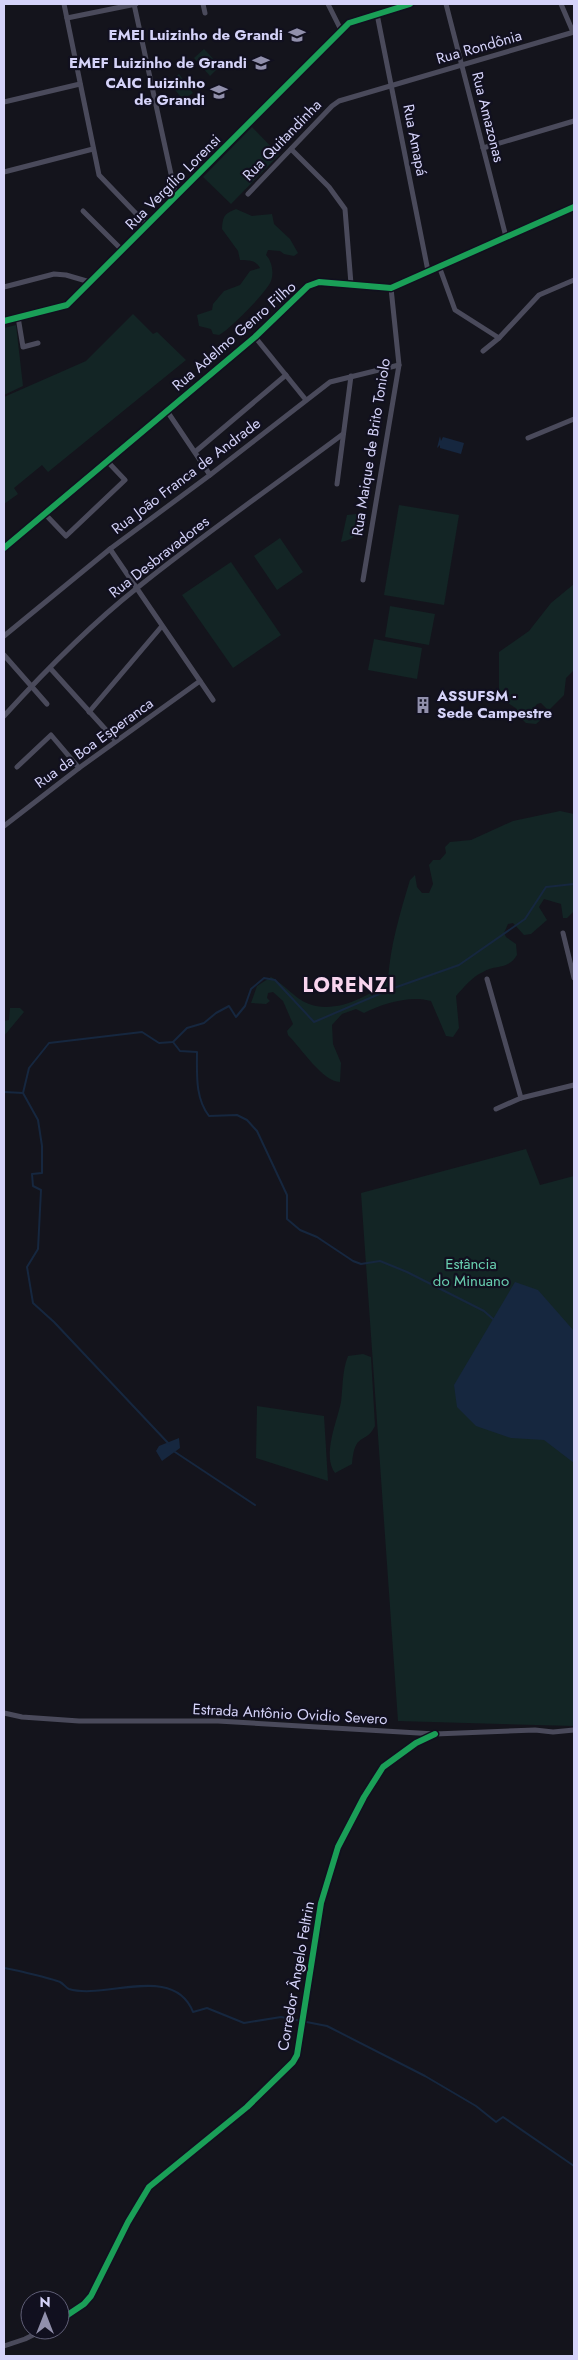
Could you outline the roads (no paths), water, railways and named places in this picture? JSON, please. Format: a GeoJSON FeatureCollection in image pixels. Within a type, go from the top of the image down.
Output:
{"type":"FeatureCollection","features":[{"type":"Feature","properties":{"kind":"street"},"geometry":{"type":"LineString","coordinates":[[64,4],[98,175],[147,225]]}},
{"type":"Feature","properties":{"kind":"street"},"geometry":{"type":"LineString","coordinates":[[66,18],[135,4],[176,197]]}},
{"type":"Feature","properties":{"kind":"street"},"geometry":{"type":"LineString","coordinates":[[203,4],[205,13]]}},
{"type":"Feature","properties":{"kind":"street"},"geometry":{"type":"LineString","coordinates":[[328,4],[341,30],[349,23],[400,5],[410,4]]}},
{"type":"Feature","properties":{"kind":"street","name":"Rua Amazonas"},"geometry":{"type":"LineString","coordinates":[[446,4],[506,237]]}},
{"type":"Feature","properties":{"kind":"street"},"geometry":{"type":"LineString","coordinates":[[562,4],[574,32]]}},
{"type":"Feature","properties":{"kind":"street","name":"Rua Amapá"},"geometry":{"type":"LineString","coordinates":[[377,14],[428,271]]}},
{"type":"Feature","properties":{"kind":"street","name":"Rua Vergílio Lorensi"},"geometry":{"type":"LineString","coordinates":[[4,321],[67,304],[341,30]]}},
{"type":"Feature","properties":{"kind":"street","name":"Rua Rondônia"},"geometry":{"type":"LineString","coordinates":[[392,86],[574,32]]}},
{"type":"Feature","properties":{"kind":"street"},"geometry":{"type":"LineString","coordinates":[[4,102],[80,84]]}},
{"type":"Feature","properties":{"kind":"street","name":"Rua Quitandinha"},"geometry":{"type":"LineString","coordinates":[[248,194],[340,101],[392,86]]}},
{"type":"Feature","properties":{"kind":"street"},"geometry":{"type":"LineString","coordinates":[[483,148],[574,121]]}},
{"type":"Feature","properties":{"kind":"street"},"geometry":{"type":"LineString","coordinates":[[4,172],[93,148]]}},
{"type":"Feature","properties":{"kind":"street"},"geometry":{"type":"LineString","coordinates":[[291,149],[329,187],[345,209],[351,284]]}},
{"type":"Feature","properties":{"kind":"street"},"geometry":{"type":"LineString","coordinates":[[391,288],[574,207]]}},
{"type":"Feature","properties":{"kind":"street"},"geometry":{"type":"LineString","coordinates":[[83,211],[122,250]]}},
{"type":"Feature","properties":{"kind":"street"},"geometry":{"type":"LineString","coordinates":[[439,266],[455,310],[499,338]]}},
{"type":"Feature","properties":{"kind":"street"},"geometry":{"type":"LineString","coordinates":[[4,287],[54,274],[66,275],[90,282]]}},
{"type":"Feature","properties":{"kind":"street"},"geometry":{"type":"LineString","coordinates":[[483,351],[499,338],[539,295],[574,280]]}},
{"type":"Feature","properties":{"kind":"street","name":"Rua Adelmo Genro Filho"},"geometry":{"type":"LineString","coordinates":[[4,548],[255,337],[308,286],[319,282],[391,288]]}},
{"type":"Feature","properties":{"kind":"street","name":"Rua Maique de Brito Toniolo"},"geometry":{"type":"LineString","coordinates":[[363,580],[399,365],[391,288]]}},
{"type":"Feature","properties":{"kind":"street"},"geometry":{"type":"LineString","coordinates":[[18,317],[23,347],[38,343]]}},
{"type":"Feature","properties":{"kind":"street"},"geometry":{"type":"LineString","coordinates":[[255,337],[306,400]]}},
{"type":"Feature","properties":{"kind":"street","name":"Rua João Franca de Andrade"},"geometry":{"type":"LineString","coordinates":[[4,636],[110,549],[210,475],[330,382],[399,365]]}},
{"type":"Feature","properties":{"kind":"street"},"geometry":{"type":"LineString","coordinates":[[195,452],[286,375]]}},
{"type":"Feature","properties":{"kind":"street"},"geometry":{"type":"LineString","coordinates":[[337,484],[351,376]]}},
{"type":"Feature","properties":{"kind":"street"},"geometry":{"type":"LineString","coordinates":[[167,411],[210,475]]}},
{"type":"Feature","properties":{"kind":"street"},"geometry":{"type":"LineString","coordinates":[[528,438],[574,418]]}},
{"type":"Feature","properties":{"kind":"street","name":"Rua Desbravadores"},"geometry":{"type":"LineString","coordinates":[[4,716],[30,687],[136,588],[344,434]]}},
{"type":"Feature","properties":{"kind":"street"},"geometry":{"type":"LineString","coordinates":[[45,514],[66,536],[125,480],[107,462]]}},
{"type":"Feature","properties":{"kind":"street"},"geometry":{"type":"LineString","coordinates":[[110,549],[213,700]]}},
{"type":"Feature","properties":{"kind":"street"},"geometry":{"type":"LineString","coordinates":[[90,712],[162,626]]}},
{"type":"Feature","properties":{"kind":"street"},"geometry":{"type":"LineString","coordinates":[[4,655],[30,687],[47,704]]}},
{"type":"Feature","properties":{"kind":"street"},"geometry":{"type":"LineString","coordinates":[[50,668],[116,741]]}},
{"type":"Feature","properties":{"kind":"street","name":"Rua da Boa Esperanca"},"geometry":{"type":"LineString","coordinates":[[4,826],[79,768],[200,681]]}},
{"type":"Feature","properties":{"kind":"street"},"geometry":{"type":"LineString","coordinates":[[17,767],[51,735],[79,768]]}},
{"type":"Feature","properties":{"kind":"street"},"geometry":{"type":"LineString","coordinates":[[563,933],[574,978]]}},
{"type":"Feature","properties":{"kind":"street"},"geometry":{"type":"LineString","coordinates":[[488,979],[521,1098]]}},
{"type":"Feature","properties":{"kind":"street"},"geometry":{"type":"LineString","coordinates":[[496,1109],[521,1098],[574,1085]]}},
{"type":"Feature","properties":{"kind":"street","name":"Estrada Antônio Ovidio Severo"},"geometry":{"type":"LineString","coordinates":[[4,1713],[22,1717],[80,1721],[218,1721],[435,1734],[574,1730]]}},
{"type":"Feature","properties":{"kind":"street","name":"Corredor Ângelo Feltrin"},"geometry":{"type":"LineString","coordinates":[[70,2313],[84,2304],[91,2296],[128,2222],[149,2188],[247,2107],[297,2055],[321,1903],[338,1846],[364,1797],[383,1767],[416,1743],[435,1734]]}},
{"type":"Feature","properties":{"kind":"street"},"geometry":{"type":"LineString","coordinates":[[4,2346],[22,2340]]}},
{"type":"Feature","properties":{"kind":"water"},"geometry":{"type":"Polygon","coordinates":[[[440,436],[441,441],[443,437],[464,443],[461,454],[440,448],[440,445],[437,448],[440,436]]]}},
{"type":"Feature","properties":{"kind":"water"},"geometry":{"type":"Polygon","coordinates":[[[515,1282],[538,1290],[574,1331],[574,1463],[544,1440],[511,1438],[476,1426],[457,1407],[454,1385],[515,1282]]]}},
{"type":"Feature","properties":{"kind":"water"},"geometry":{"type":"Polygon","coordinates":[[[179,1438],[180,1448],[162,1461],[156,1451],[159,1446],[179,1438]]]}},
{"type":"Feature","properties":{"kind":"waterway"},"geometry":{"type":"LineString","coordinates":[[169,1444],[54,1322],[33,1303],[27,1267],[38,1249],[41,1190],[33,1186],[32,1174],[42,1173],[42,1146],[38,1120],[23,1093],[29,1068],[49,1043],[142,1032],[159,1043],[173,1042],[187,1028],[204,1023],[216,1013],[229,1006],[236,1017],[245,1006],[251,989],[264,978],[275,980],[314,1022],[391,989],[459,965],[525,919],[546,887],[574,884]]}},
{"type":"Feature","properties":{"kind":"waterway"},"geometry":{"type":"LineString","coordinates":[[173,1042],[180,1051],[197,1052],[199,1094],[204,1109],[209,1116],[237,1115],[247,1120],[257,1131],[287,1195],[287,1219],[300,1230],[317,1237],[353,1261],[361,1264],[380,1261],[407,1272],[484,1311],[493,1319]]}},
{"type":"Feature","properties":{"kind":"waterway"},"geometry":{"type":"LineString","coordinates":[[4,1092],[23,1093]]}},
{"type":"Feature","properties":{"kind":"waterway"},"geometry":{"type":"LineString","coordinates":[[175,1452],[255,1505]]}},
{"type":"Feature","properties":{"kind":"waterway"},"geometry":{"type":"LineString","coordinates":[[4,1968],[60,1982],[69,1989],[84,1991],[137,1986],[155,1986],[171,1989],[184,1997],[193,2012],[207,2008],[244,2023],[281,2017],[327,2026],[425,2076],[476,2106],[496,2122],[503,2117],[574,2166]]}},
{"type":"Feature","properties":{"kind":"place","name":"EMEI Luizinho de Grandi"},"geometry":{"type":"Point","coordinates":[297,35]}},
{"type":"Feature","properties":{"kind":"place","name":"EMEF Luizinho de Grandi"},"geometry":{"type":"Point","coordinates":[261,63]}},
{"type":"Feature","properties":{"kind":"place","name":"CAIC Luizinho de Grandi"},"geometry":{"type":"Point","coordinates":[219,92]}},
{"type":"Feature","properties":{"kind":"place","name":"ASSUFSM - Sede Campestre"},"geometry":{"type":"Point","coordinates":[423,705]}},
{"type":"Feature","properties":{"kind":"district","name":"LORENZI"},"geometry":{"type":"Point","coordinates":[349,985]}},
{"type":"Feature","properties":{"kind":"park label","name":"Estância do Minuano"},"geometry":{"type":"Point","coordinates":[471,1272]}}]}
